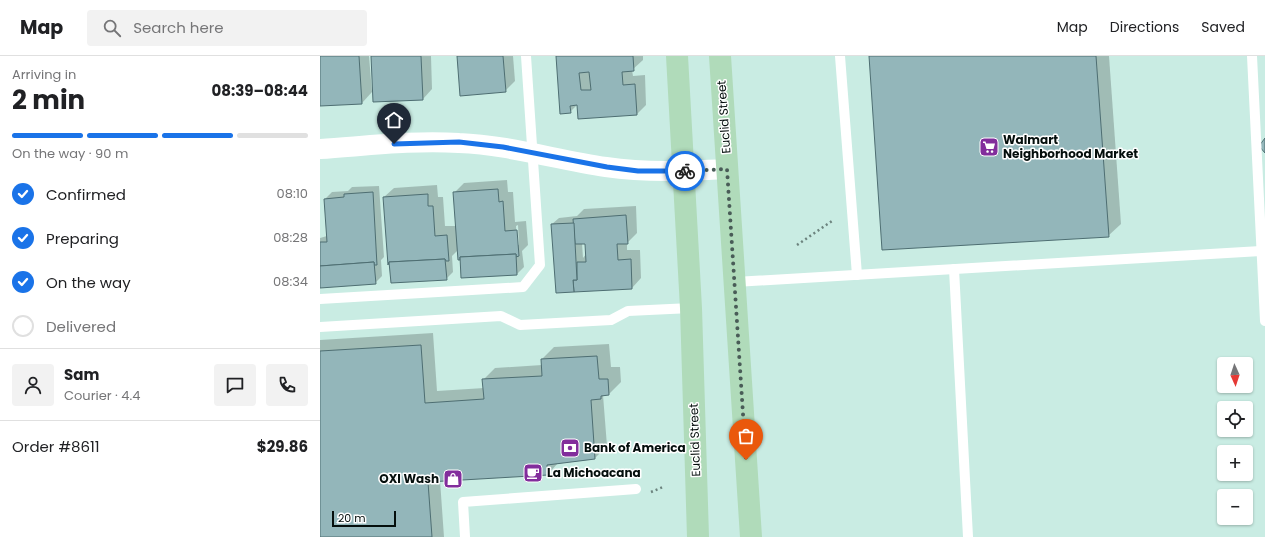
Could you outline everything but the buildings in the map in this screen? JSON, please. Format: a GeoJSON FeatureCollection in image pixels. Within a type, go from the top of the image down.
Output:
{"type":"FeatureCollection","features":[{"type":"Feature","properties":{"kind":"main road","name":"Euclid Street"},"geometry":{"type":"LineString","coordinates":[[677,56],[690,308],[698,537]]}},
{"type":"Feature","properties":{"kind":"main road","name":"Euclid Street"},"geometry":{"type":"LineString","coordinates":[[720,56],[751,537]]}},
{"type":"Feature","properties":{"kind":"street"},"geometry":{"type":"LineString","coordinates":[[320,149],[409,143],[459,142],[531,152],[613,168],[638,171],[727,169]]}},
{"type":"Feature","properties":{"kind":"lane"},"geometry":{"type":"LineString","coordinates":[[320,299],[523,287],[540,265],[531,152],[526,56]]}},
{"type":"Feature","properties":{"kind":"lane"},"geometry":{"type":"LineString","coordinates":[[840,56],[857,275]]}},
{"type":"Feature","properties":{"kind":"lane"},"geometry":{"type":"LineString","coordinates":[[1252,56],[1265,321]]}},
{"type":"Feature","properties":{"kind":"lane"},"geometry":{"type":"LineString","coordinates":[[735,282],[1262,251]]}},
{"type":"Feature","properties":{"kind":"lane"},"geometry":{"type":"LineString","coordinates":[[954,269],[968,537]]}},
{"type":"Feature","properties":{"kind":"lane"},"geometry":{"type":"LineString","coordinates":[[320,327],[501,316],[520,324],[611,320],[628,311],[690,308]]}},
{"type":"Feature","properties":{"kind":"lane"},"geometry":{"type":"LineString","coordinates":[[465,537],[463,502],[636,489]]}},
{"type":"Feature","properties":{"kind":"path"},"geometry":{"type":"LineString","coordinates":[[798,245],[832,222]]}},
{"type":"Feature","properties":{"kind":"path"},"geometry":{"type":"LineString","coordinates":[[648,493],[663,487]]}},
{"type":"Feature","properties":{"kind":"way so far"},"geometry":{"type":"LineString","coordinates":[[685,171],[727,169],[746,460]]}},
{"type":"Feature","properties":{"kind":"place","name":"Walmart Neighborhood Market"},"geometry":{"type":"Point","coordinates":[989,147]}},
{"type":"Feature","properties":{"kind":"place","name":"Bank of America"},"geometry":{"type":"Point","coordinates":[570,448]}},
{"type":"Feature","properties":{"kind":"place","name":"La Michoacana"},"geometry":{"type":"Point","coordinates":[533,473]}},
{"type":"Feature","properties":{"kind":"place","name":"OXI Wash"},"geometry":{"type":"Point","coordinates":[453,479]}},
{"type":"Feature","properties":{"kind":"route"},"geometry":{"type":"LineString","coordinates":[[394,144],[459,142],[503,147],[570,161],[638,171],[685,171]]}}]}
